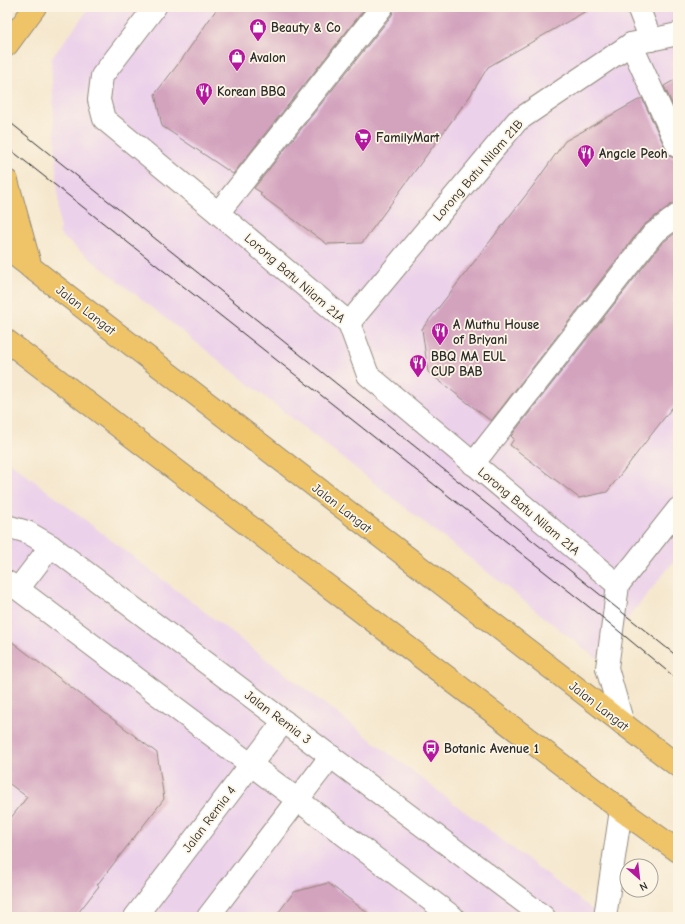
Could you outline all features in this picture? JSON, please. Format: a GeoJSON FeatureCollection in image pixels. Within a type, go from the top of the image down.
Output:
{"type":"FeatureCollection","features":[{"type":"Feature","properties":{"kind":"main road"},"geometry":{"type":"LineString","coordinates":[[7,45],[35,7]]}},
{"type":"Feature","properties":{"kind":"main road"},"geometry":{"type":"LineString","coordinates":[[7,181],[31,268]]}},
{"type":"Feature","properties":{"kind":"main road","name":"Jalan Langat"},"geometry":{"type":"LineString","coordinates":[[7,249],[678,766]]}},
{"type":"Feature","properties":{"kind":"main road"},"geometry":{"type":"LineString","coordinates":[[7,341],[16,351],[621,810],[678,851]]}},
{"type":"Feature","properties":{"kind":"street","name":"Lorong Batu Nilam 21A"},"geometry":{"type":"LineString","coordinates":[[155,7],[102,76],[99,100],[104,119],[348,323],[368,375],[618,585]]}},
{"type":"Feature","properties":{"kind":"street"},"geometry":{"type":"LineString","coordinates":[[218,213],[382,7]]}},
{"type":"Feature","properties":{"kind":"street"},"geometry":{"type":"LineString","coordinates":[[638,7],[641,42],[678,146]]}},
{"type":"Feature","properties":{"kind":"street","name":"Lorong Batu Nilam 21B"},"geometry":{"type":"LineString","coordinates":[[348,323],[517,121],[641,42],[678,34]]}},
{"type":"Feature","properties":{"kind":"street"},"geometry":{"type":"LineString","coordinates":[[473,464],[653,234],[678,215]]}},
{"type":"Feature","properties":{"kind":"street"},"geometry":{"type":"LineString","coordinates":[[623,724],[607,668],[618,585],[678,509]]}},
{"type":"Feature","properties":{"kind":"street","name":"Jalan Remia 3"},"geometry":{"type":"LineString","coordinates":[[7,526],[27,532],[51,546],[544,917]]}},
{"type":"Feature","properties":{"kind":"street"},"geometry":{"type":"LineString","coordinates":[[51,546],[13,585],[453,917]]}},
{"type":"Feature","properties":{"kind":"street","name":"Jalan Remia 4"},"geometry":{"type":"LineString","coordinates":[[134,917],[284,721]]}},
{"type":"Feature","properties":{"kind":"street"},"geometry":{"type":"LineString","coordinates":[[208,917],[331,756]]}},
{"type":"Feature","properties":{"kind":"street"},"geometry":{"type":"LineString","coordinates":[[606,917],[621,810]]}},
{"type":"Feature","properties":{"kind":"shaded area"},"geometry":{"type":"Polygon","coordinates":[[[90,7],[678,7],[678,556],[596,658],[60,235],[51,59],[90,7]]]}},
{"type":"Feature","properties":{"kind":"shaded area"},"geometry":{"type":"Polygon","coordinates":[[[7,460],[602,917],[7,917],[7,460]]]}},
{"type":"Feature","properties":{"kind":"building"},"geometry":{"type":"Polygon","coordinates":[[[218,7],[366,7],[233,174],[162,126],[155,94],[182,59],[218,7]]]}},
{"type":"Feature","properties":{"kind":"building"},"geometry":{"type":"Polygon","coordinates":[[[394,7],[593,7],[488,67],[470,96],[362,243],[327,244],[260,195],[262,193],[254,188],[392,15],[394,7]]]}},
{"type":"Feature","properties":{"kind":"building"},"geometry":{"type":"Polygon","coordinates":[[[678,78],[678,117],[664,86],[678,78]]]}},
{"type":"Feature","properties":{"kind":"building"},"geometry":{"type":"Polygon","coordinates":[[[642,98],[667,152],[671,157],[678,159],[678,203],[670,205],[643,226],[491,421],[428,372],[422,329],[533,186],[565,141],[642,98]]]}},
{"type":"Feature","properties":{"kind":"building"},"geometry":{"type":"Polygon","coordinates":[[[678,231],[678,400],[607,492],[579,498],[510,445],[514,439],[511,436],[662,243],[678,231]]]}},
{"type":"Feature","properties":{"kind":"building"},"geometry":{"type":"Polygon","coordinates":[[[7,638],[157,753],[164,799],[97,885],[99,886],[75,917],[7,917],[7,823],[27,797],[7,782],[7,638]]]}},
{"type":"Feature","properties":{"kind":"building"},"geometry":{"type":"Polygon","coordinates":[[[328,883],[373,917],[275,917],[294,892],[328,883]]]}},
{"type":"Feature","properties":{"kind":"tram line"},"geometry":{"type":"LineString","coordinates":[[7,120],[678,657]]}},
{"type":"Feature","properties":{"kind":"tram line"},"geometry":{"type":"LineString","coordinates":[[7,147],[603,618],[678,680]]}},
{"type":"Feature","properties":{"kind":"place","name":"Beauty & Co"},"geometry":{"type":"Point","coordinates":[258,42]}},
{"type":"Feature","properties":{"kind":"place","name":"Avalon"},"geometry":{"type":"Point","coordinates":[237,72]}},
{"type":"Feature","properties":{"kind":"place","name":"Korean BBQ"},"geometry":{"type":"Point","coordinates":[204,106]}},
{"type":"Feature","properties":{"kind":"place","name":"FamilyMart"},"geometry":{"type":"Point","coordinates":[363,152]}},
{"type":"Feature","properties":{"kind":"place","name":"Angcle Peoh"},"geometry":{"type":"Point","coordinates":[586,168]}},
{"type":"Feature","properties":{"kind":"place","name":"A Muthu House of Briyani"},"geometry":{"type":"Point","coordinates":[440,346]}},
{"type":"Feature","properties":{"kind":"place","name":"BBQ MA EUL CUP BAB"},"geometry":{"type":"Point","coordinates":[418,378]}},
{"type":"Feature","properties":{"kind":"place","name":"Botanic Avenue 1"},"geometry":{"type":"Point","coordinates":[431,763]}}]}
